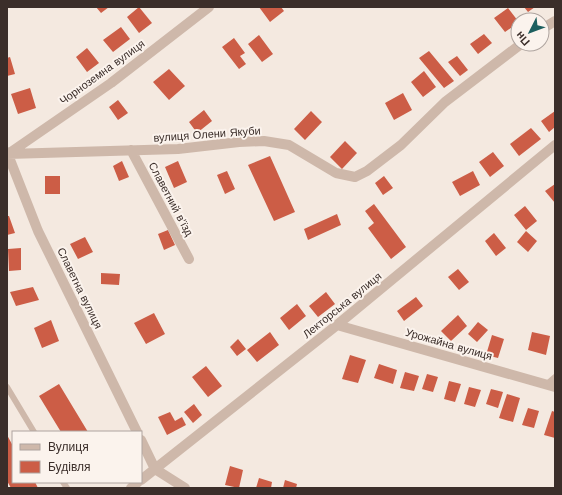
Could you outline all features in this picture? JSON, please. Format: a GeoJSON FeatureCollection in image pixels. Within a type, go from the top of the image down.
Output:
{"type":"FeatureCollection","features":[{"type":"Feature","properties":{"kind":"street","name":"Чорноземна вулиця"},"geometry":{"type":"LineString","coordinates":[[7,153],[111,83],[208,7]]}},
{"type":"Feature","properties":{"kind":"street","name":"вулиця Олени Якуби"},"geometry":{"type":"LineString","coordinates":[[7,153],[178,149],[239,142],[264,142],[289,146],[336,173],[355,177],[367,171],[401,145],[446,102],[511,52]]}},
{"type":"Feature","properties":{"kind":"street","name":"Лекторська вулиця"},"geometry":{"type":"LineString","coordinates":[[142,479],[337,325],[555,145]]}},
{"type":"Feature","properties":{"kind":"street","name":"Славетний в'їзд"},"geometry":{"type":"LineString","coordinates":[[131,150],[189,259]]}},
{"type":"Feature","properties":{"kind":"street","name":"Славетна вулиця"},"geometry":{"type":"LineString","coordinates":[[7,153],[38,231],[137,431]]}},
{"type":"Feature","properties":{"kind":"street","name":"Урожайна вулиця"},"geometry":{"type":"LineString","coordinates":[[337,325],[551,386]]}},
{"type":"Feature","properties":{"kind":"street"},"geometry":{"type":"LineString","coordinates":[[142,442],[155,468],[185,488]]}},
{"type":"Feature","properties":{"kind":"lane"},"geometry":{"type":"LineString","coordinates":[[551,386],[555,377]]}},
{"type":"Feature","properties":{"kind":"lane"},"geometry":{"type":"LineString","coordinates":[[7,387],[33,431]]}},
{"type":"Feature","properties":{"kind":"building"},"geometry":{"type":"Polygon","coordinates":[[[96,7],[109,7],[101,13],[96,7]]]}},
{"type":"Feature","properties":{"kind":"building"},"geometry":{"type":"Polygon","coordinates":[[[139,7],[152,23],[139,33],[127,17],[139,7]]]}},
{"type":"Feature","properties":{"kind":"building"},"geometry":{"type":"Polygon","coordinates":[[[259,7],[281,7],[284,11],[270,22],[259,7]]]}},
{"type":"Feature","properties":{"kind":"building"},"geometry":{"type":"Polygon","coordinates":[[[524,7],[535,7],[528,12],[524,7]]]}},
{"type":"Feature","properties":{"kind":"building"},"geometry":{"type":"Polygon","coordinates":[[[508,8],[511,12],[510,29],[505,32],[494,18],[508,8]]]}},
{"type":"Feature","properties":{"kind":"building"},"geometry":{"type":"Polygon","coordinates":[[[121,27],[130,39],[113,52],[103,40],[121,27]]]}},
{"type":"Feature","properties":{"kind":"building"},"geometry":{"type":"Polygon","coordinates":[[[484,34],[492,43],[478,54],[470,44],[484,34]]]}},
{"type":"Feature","properties":{"kind":"building"},"geometry":{"type":"Polygon","coordinates":[[[259,35],[273,54],[262,62],[248,44],[259,35]]]}},
{"type":"Feature","properties":{"kind":"building"},"geometry":{"type":"Polygon","coordinates":[[[234,38],[245,53],[240,56],[246,64],[239,69],[222,47],[234,38]]]}},
{"type":"Feature","properties":{"kind":"building"},"geometry":{"type":"Polygon","coordinates":[[[87,48],[99,63],[87,72],[76,57],[87,48]]]}},
{"type":"Feature","properties":{"kind":"building"},"geometry":{"type":"Polygon","coordinates":[[[429,51],[454,81],[444,88],[419,58],[429,51]]]}},
{"type":"Feature","properties":{"kind":"building"},"geometry":{"type":"Polygon","coordinates":[[[457,56],[468,70],[460,76],[448,62],[457,56]]]}},
{"type":"Feature","properties":{"kind":"building"},"geometry":{"type":"Polygon","coordinates":[[[10,57],[15,74],[7,76],[7,58],[10,57]]]}},
{"type":"Feature","properties":{"kind":"building"},"geometry":{"type":"Polygon","coordinates":[[[169,69],[185,86],[169,100],[153,82],[169,69]]]}},
{"type":"Feature","properties":{"kind":"building"},"geometry":{"type":"Polygon","coordinates":[[[424,71],[436,87],[423,97],[411,82],[424,71]]]}},
{"type":"Feature","properties":{"kind":"building"},"geometry":{"type":"Polygon","coordinates":[[[30,88],[36,108],[18,114],[11,94],[30,88]]]}},
{"type":"Feature","properties":{"kind":"building"},"geometry":{"type":"Polygon","coordinates":[[[403,93],[412,110],[394,120],[385,103],[403,93]]]}},
{"type":"Feature","properties":{"kind":"building"},"geometry":{"type":"Polygon","coordinates":[[[118,100],[128,113],[118,120],[109,107],[118,100]]]}},
{"type":"Feature","properties":{"kind":"building"},"geometry":{"type":"Polygon","coordinates":[[[204,110],[212,121],[197,133],[189,122],[204,110]]]}},
{"type":"Feature","properties":{"kind":"building"},"geometry":{"type":"Polygon","coordinates":[[[311,111],[322,122],[305,140],[294,129],[311,111]]]}},
{"type":"Feature","properties":{"kind":"building"},"geometry":{"type":"Polygon","coordinates":[[[555,111],[555,127],[549,132],[541,121],[555,111]]]}},
{"type":"Feature","properties":{"kind":"building"},"geometry":{"type":"Polygon","coordinates":[[[531,128],[541,139],[519,156],[510,144],[531,128]]]}},
{"type":"Feature","properties":{"kind":"building"},"geometry":{"type":"Polygon","coordinates":[[[345,141],[357,153],[342,169],[330,157],[345,141]]]}},
{"type":"Feature","properties":{"kind":"building"},"geometry":{"type":"Polygon","coordinates":[[[493,152],[504,166],[490,177],[479,162],[493,152]]]}},
{"type":"Feature","properties":{"kind":"building"},"geometry":{"type":"Polygon","coordinates":[[[270,156],[295,212],[274,221],[248,165],[270,156]]]}},
{"type":"Feature","properties":{"kind":"building"},"geometry":{"type":"Polygon","coordinates":[[[122,161],[129,177],[119,181],[113,166],[122,161]]]}},
{"type":"Feature","properties":{"kind":"building"},"geometry":{"type":"Polygon","coordinates":[[[178,161],[187,182],[174,188],[165,167],[178,161]]]}},
{"type":"Feature","properties":{"kind":"building"},"geometry":{"type":"Polygon","coordinates":[[[227,171],[235,189],[225,194],[217,175],[227,171]]]}},
{"type":"Feature","properties":{"kind":"building"},"geometry":{"type":"Polygon","coordinates":[[[473,171],[480,185],[460,196],[452,182],[473,171]]]}},
{"type":"Feature","properties":{"kind":"building"},"geometry":{"type":"Polygon","coordinates":[[[45,176],[60,176],[60,194],[45,194],[45,176]]]}},
{"type":"Feature","properties":{"kind":"building"},"geometry":{"type":"Polygon","coordinates":[[[384,176],[393,188],[383,195],[375,183],[384,176]]]}},
{"type":"Feature","properties":{"kind":"building"},"geometry":{"type":"Polygon","coordinates":[[[555,184],[555,203],[545,191],[555,184]]]}},
{"type":"Feature","properties":{"kind":"building"},"geometry":{"type":"Polygon","coordinates":[[[374,204],[406,247],[391,259],[368,228],[374,223],[365,211],[374,204]]]}},
{"type":"Feature","properties":{"kind":"building"},"geometry":{"type":"Polygon","coordinates":[[[525,206],[537,221],[526,230],[514,215],[525,206]]]}},
{"type":"Feature","properties":{"kind":"building"},"geometry":{"type":"Polygon","coordinates":[[[337,214],[341,225],[308,240],[304,229],[337,214]]]}},
{"type":"Feature","properties":{"kind":"building"},"geometry":{"type":"Polygon","coordinates":[[[7,216],[9,216],[15,233],[7,235],[7,216]]]}},
{"type":"Feature","properties":{"kind":"building"},"geometry":{"type":"Polygon","coordinates":[[[168,230],[175,245],[164,250],[158,234],[168,230]]]}},
{"type":"Feature","properties":{"kind":"building"},"geometry":{"type":"Polygon","coordinates":[[[526,231],[537,241],[528,252],[517,242],[526,231]]]}},
{"type":"Feature","properties":{"kind":"building"},"geometry":{"type":"Polygon","coordinates":[[[494,233],[506,248],[496,256],[485,241],[494,233]]]}},
{"type":"Feature","properties":{"kind":"building"},"geometry":{"type":"Polygon","coordinates":[[[85,237],[93,252],[78,259],[70,244],[85,237]]]}},
{"type":"Feature","properties":{"kind":"building"},"geometry":{"type":"Polygon","coordinates":[[[21,248],[21,270],[9,271],[8,249],[21,248]]]}},
{"type":"Feature","properties":{"kind":"building"},"geometry":{"type":"Polygon","coordinates":[[[458,269],[469,282],[459,290],[448,277],[458,269]]]}},
{"type":"Feature","properties":{"kind":"building"},"geometry":{"type":"Polygon","coordinates":[[[101,273],[120,274],[119,285],[101,284],[101,273]]]}},
{"type":"Feature","properties":{"kind":"building"},"geometry":{"type":"Polygon","coordinates":[[[33,287],[39,300],[16,306],[10,292],[33,287]]]}},
{"type":"Feature","properties":{"kind":"building"},"geometry":{"type":"Polygon","coordinates":[[[326,292],[335,304],[318,317],[309,306],[326,292]]]}},
{"type":"Feature","properties":{"kind":"building"},"geometry":{"type":"Polygon","coordinates":[[[416,297],[423,306],[404,321],[397,311],[416,297]]]}},
{"type":"Feature","properties":{"kind":"building"},"geometry":{"type":"Polygon","coordinates":[[[297,304],[306,316],[289,330],[280,318],[297,304]]]}},
{"type":"Feature","properties":{"kind":"building"},"geometry":{"type":"Polygon","coordinates":[[[154,313],[165,334],[146,344],[134,323],[154,313]]]}},
{"type":"Feature","properties":{"kind":"building"},"geometry":{"type":"Polygon","coordinates":[[[458,315],[467,326],[451,341],[441,331],[458,315]]]}},
{"type":"Feature","properties":{"kind":"building"},"geometry":{"type":"Polygon","coordinates":[[[51,320],[59,341],[42,348],[34,328],[51,320]]]}},
{"type":"Feature","properties":{"kind":"building"},"geometry":{"type":"Polygon","coordinates":[[[478,322],[488,330],[477,342],[468,334],[478,322]]]}},
{"type":"Feature","properties":{"kind":"building"},"geometry":{"type":"Polygon","coordinates":[[[270,332],[279,345],[257,362],[247,350],[270,332]]]}},
{"type":"Feature","properties":{"kind":"building"},"geometry":{"type":"Polygon","coordinates":[[[532,332],[550,336],[546,355],[528,350],[532,332]]]}},
{"type":"Feature","properties":{"kind":"building"},"geometry":{"type":"Polygon","coordinates":[[[492,335],[504,339],[498,358],[486,355],[492,335]]]}},
{"type":"Feature","properties":{"kind":"building"},"geometry":{"type":"Polygon","coordinates":[[[238,339],[246,349],[237,356],[230,347],[238,339]]]}},
{"type":"Feature","properties":{"kind":"building"},"geometry":{"type":"Polygon","coordinates":[[[350,355],[366,360],[358,383],[342,379],[350,355]]]}},
{"type":"Feature","properties":{"kind":"building"},"geometry":{"type":"Polygon","coordinates":[[[379,364],[397,370],[393,384],[374,378],[379,364]]]}},
{"type":"Feature","properties":{"kind":"building"},"geometry":{"type":"Polygon","coordinates":[[[206,366],[222,386],[208,397],[192,377],[206,366]]]}},
{"type":"Feature","properties":{"kind":"building"},"geometry":{"type":"Polygon","coordinates":[[[405,372],[419,376],[414,391],[400,388],[405,372]]]}},
{"type":"Feature","properties":{"kind":"building"},"geometry":{"type":"Polygon","coordinates":[[[427,374],[438,377],[433,392],[422,389],[427,374]]]}},
{"type":"Feature","properties":{"kind":"building"},"geometry":{"type":"Polygon","coordinates":[[[449,381],[461,384],[455,402],[444,399],[449,381]]]}},
{"type":"Feature","properties":{"kind":"building"},"geometry":{"type":"Polygon","coordinates":[[[59,384],[87,431],[60,431],[39,396],[59,384]]]}},
{"type":"Feature","properties":{"kind":"building"},"geometry":{"type":"Polygon","coordinates":[[[469,387],[481,390],[475,407],[464,404],[469,387]]]}},
{"type":"Feature","properties":{"kind":"building"},"geometry":{"type":"Polygon","coordinates":[[[491,389],[503,392],[498,408],[486,404],[491,389]]]}},
{"type":"Feature","properties":{"kind":"building"},"geometry":{"type":"Polygon","coordinates":[[[507,394],[520,398],[513,422],[499,418],[507,394]]]}},
{"type":"Feature","properties":{"kind":"building"},"geometry":{"type":"Polygon","coordinates":[[[194,404],[202,415],[193,423],[184,412],[194,404]]]}},
{"type":"Feature","properties":{"kind":"building"},"geometry":{"type":"Polygon","coordinates":[[[528,408],[539,411],[534,428],[522,425],[528,408]]]}},
{"type":"Feature","properties":{"kind":"building"},"geometry":{"type":"Polygon","coordinates":[[[552,411],[555,412],[555,438],[544,435],[552,411]]]}},
{"type":"Feature","properties":{"kind":"building"},"geometry":{"type":"Polygon","coordinates":[[[170,412],[175,421],[182,417],[186,425],[167,435],[158,417],[170,412]]]}},
{"type":"Feature","properties":{"kind":"building"},"geometry":{"type":"Polygon","coordinates":[[[7,435],[12,444],[12,483],[36,483],[38,488],[11,488],[7,481],[7,435]]]}},
{"type":"Feature","properties":{"kind":"building"},"geometry":{"type":"Polygon","coordinates":[[[230,466],[243,470],[239,488],[225,485],[230,466]]]}},
{"type":"Feature","properties":{"kind":"building"},"geometry":{"type":"Polygon","coordinates":[[[259,478],[272,482],[271,488],[256,488],[259,478]]]}},
{"type":"Feature","properties":{"kind":"building"},"geometry":{"type":"Polygon","coordinates":[[[285,480],[297,484],[296,488],[283,488],[285,480]]]}}]}
